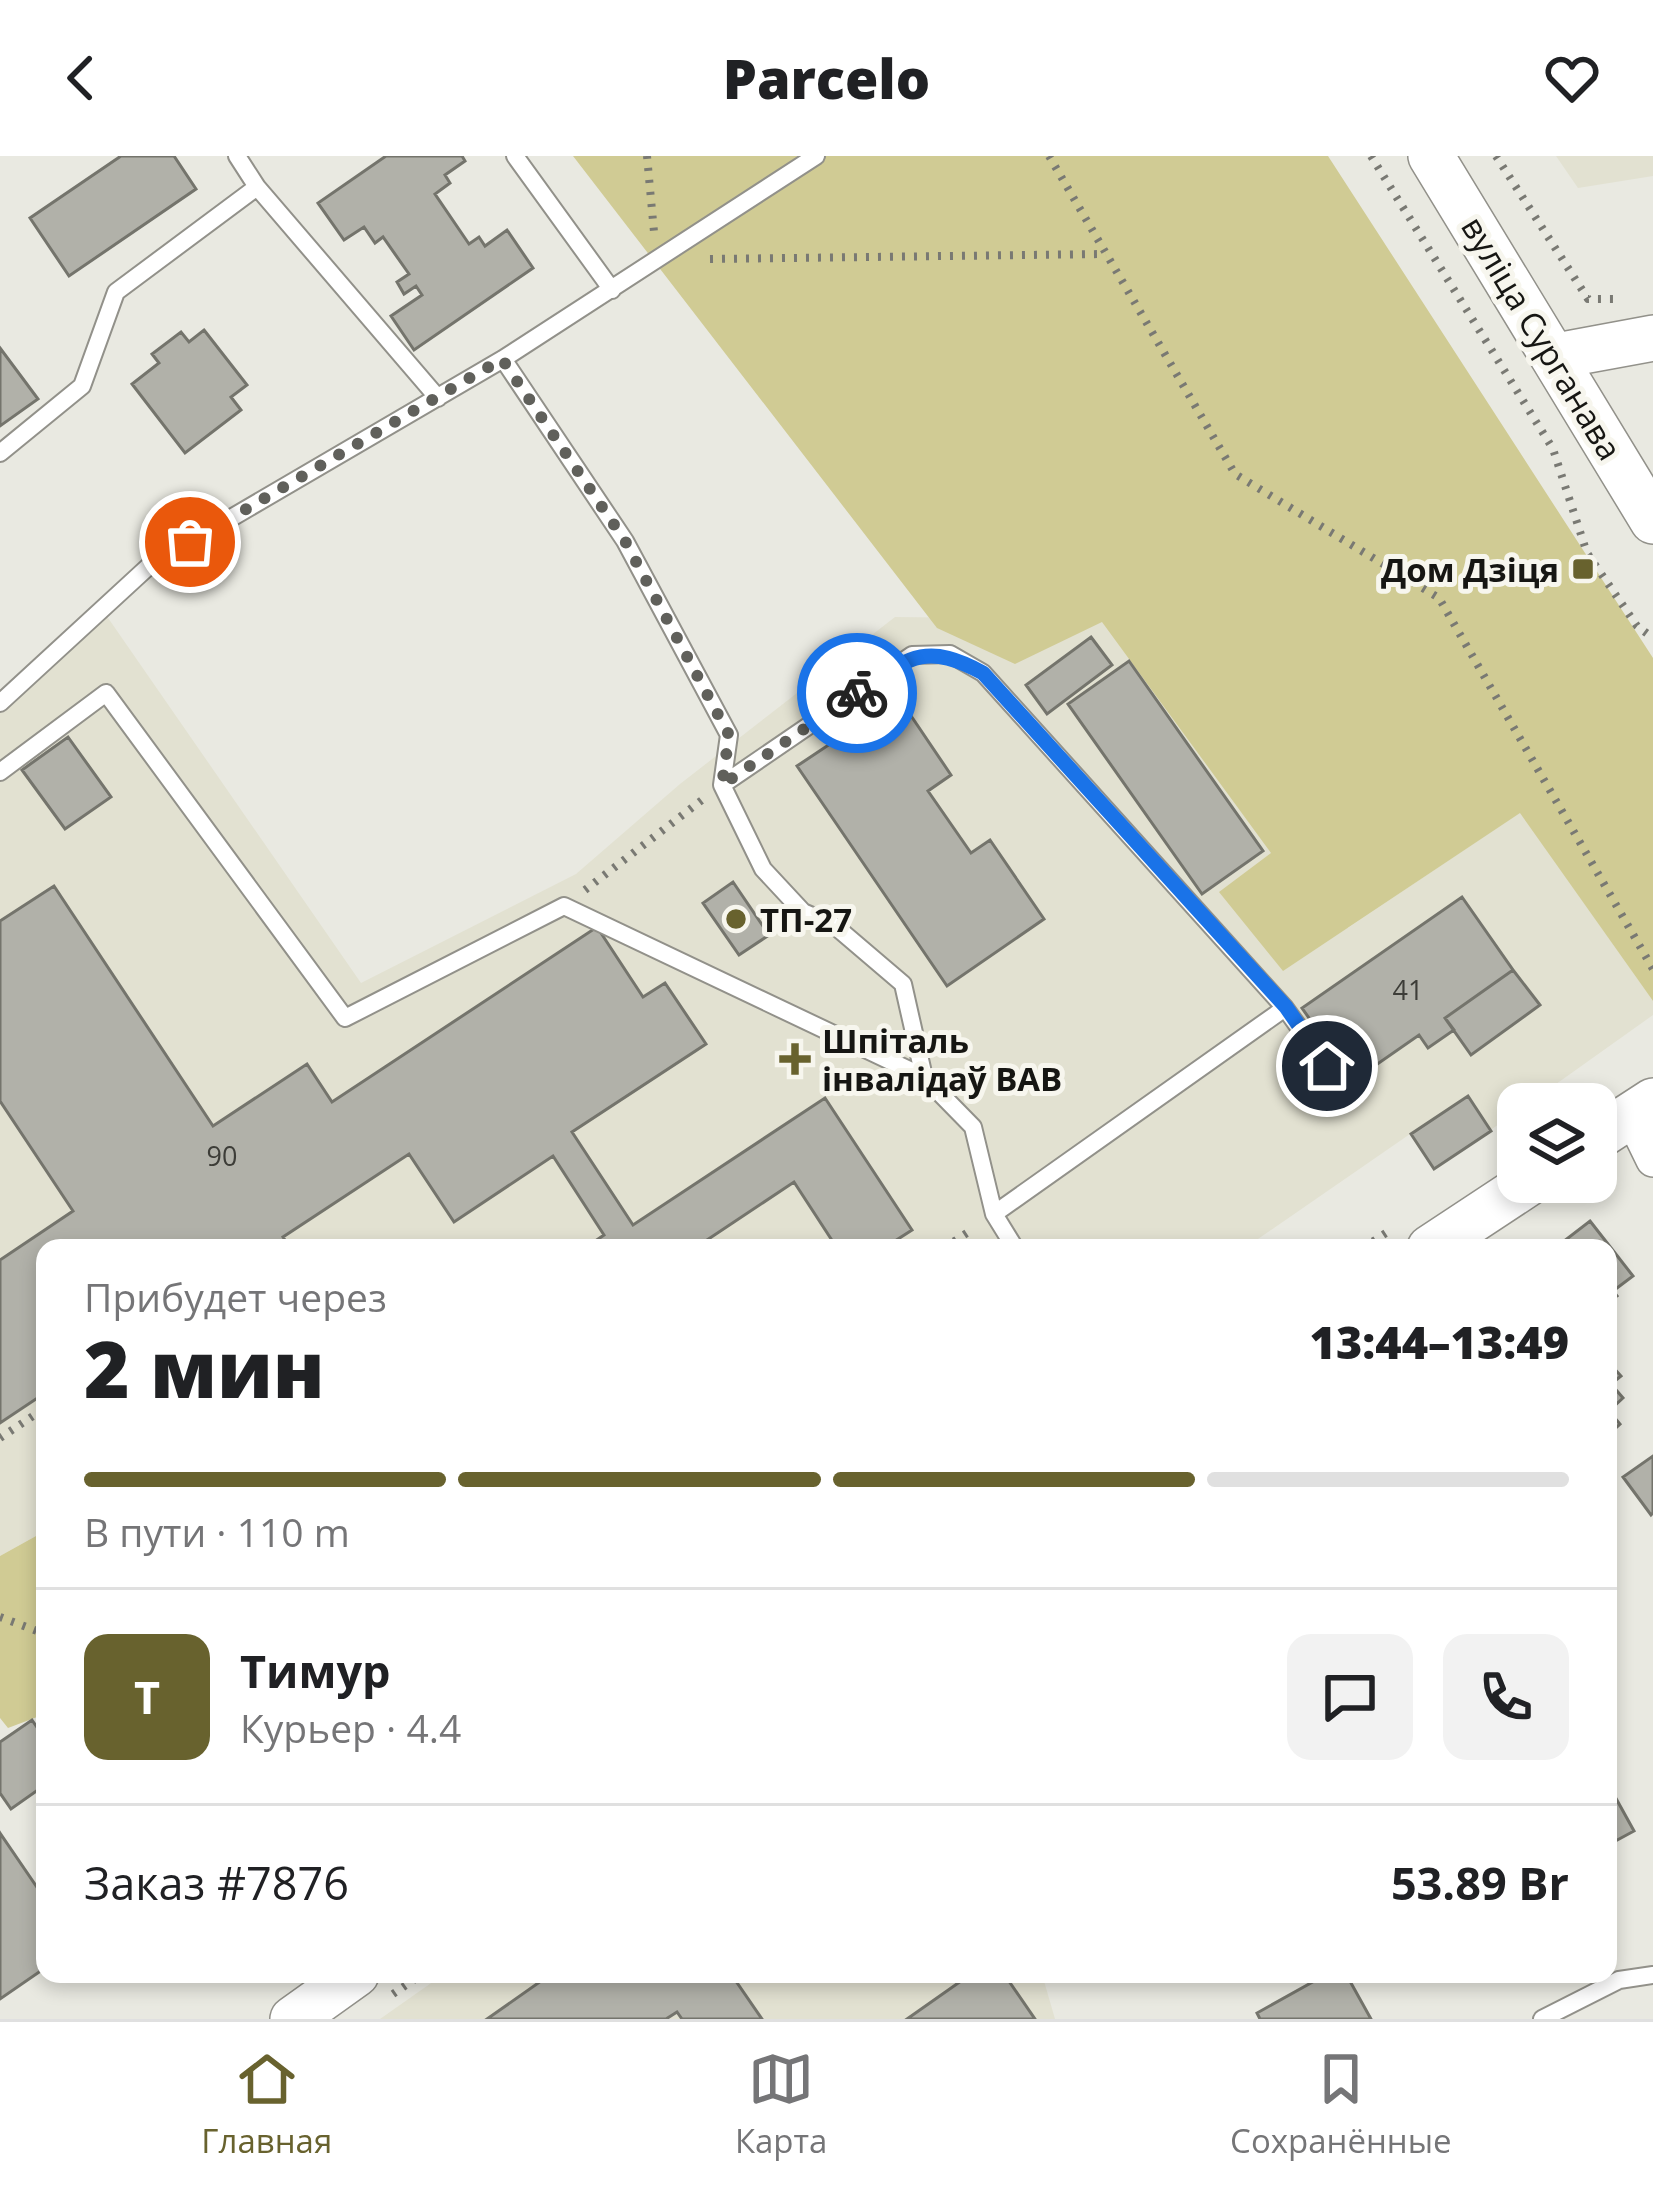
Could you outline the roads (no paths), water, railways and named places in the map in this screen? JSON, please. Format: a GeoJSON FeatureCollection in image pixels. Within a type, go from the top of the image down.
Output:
{"type":"FeatureCollection","features":[{"type":"Feature","properties":{"kind":"main road","name":"вуліца Сурганава"},"geometry":{"type":"LineString","coordinates":[[1431,156],[1653,521]]}},
{"type":"Feature","properties":{"kind":"main road"},"geometry":{"type":"LineString","coordinates":[[1556,356],[1653,338]]}},
{"type":"Feature","properties":{"kind":"main road"},"geometry":{"type":"LineString","coordinates":[[1444,1239],[1498,1203]]}},
{"type":"Feature","properties":{"kind":"main road"},"geometry":{"type":"LineString","coordinates":[[293,2019],[343,1983]]}},
{"type":"Feature","properties":{"kind":"street"},"geometry":{"type":"LineString","coordinates":[[1627,1118],[1653,1160]]}},
{"type":"Feature","properties":{"kind":"lane"},"geometry":{"type":"LineString","coordinates":[[237,156],[256,187],[438,398]]}},
{"type":"Feature","properties":{"kind":"lane"},"geometry":{"type":"LineString","coordinates":[[515,156],[612,290]]}},
{"type":"Feature","properties":{"kind":"lane"},"geometry":{"type":"LineString","coordinates":[[0,703],[149,566],[502,359],[816,156]]}},
{"type":"Feature","properties":{"kind":"lane"},"geometry":{"type":"LineString","coordinates":[[0,453],[82,386],[116,292],[256,187]]}},
{"type":"Feature","properties":{"kind":"lane"},"geometry":{"type":"LineString","coordinates":[[502,359],[625,541],[729,735],[722,785],[763,869],[803,912],[835,926],[903,984],[924,1077]]}},
{"type":"Feature","properties":{"kind":"lane"},"geometry":{"type":"LineString","coordinates":[[722,785],[912,656],[950,655],[983,673],[1286,1007],[1348,1096]]}},
{"type":"Feature","properties":{"kind":"lane"},"geometry":{"type":"LineString","coordinates":[[0,772],[106,693],[345,1018],[564,906],[924,1077],[974,1127],[994,1214],[1009,1239]]}},
{"type":"Feature","properties":{"kind":"lane"},"geometry":{"type":"LineString","coordinates":[[994,1214],[1286,1007]]}},
{"type":"Feature","properties":{"kind":"lane"},"geometry":{"type":"LineString","coordinates":[[1617,1981],[1653,1975]]}},
{"type":"Feature","properties":{"kind":"lane"},"geometry":{"type":"LineString","coordinates":[[1542,2019],[1613,1983]]}},
{"type":"Feature","properties":{"kind":"place","name":"Дом Дзіця"},"geometry":{"type":"Point","coordinates":[1583,569]}},
{"type":"Feature","properties":{"kind":"place","name":"ТП-27"},"geometry":{"type":"Point","coordinates":[736,919]}},
{"type":"Feature","properties":{"kind":"place","name":"Шпіталь інвалідаў ВАВ"},"geometry":{"type":"Point","coordinates":[795,1059]}}]}
